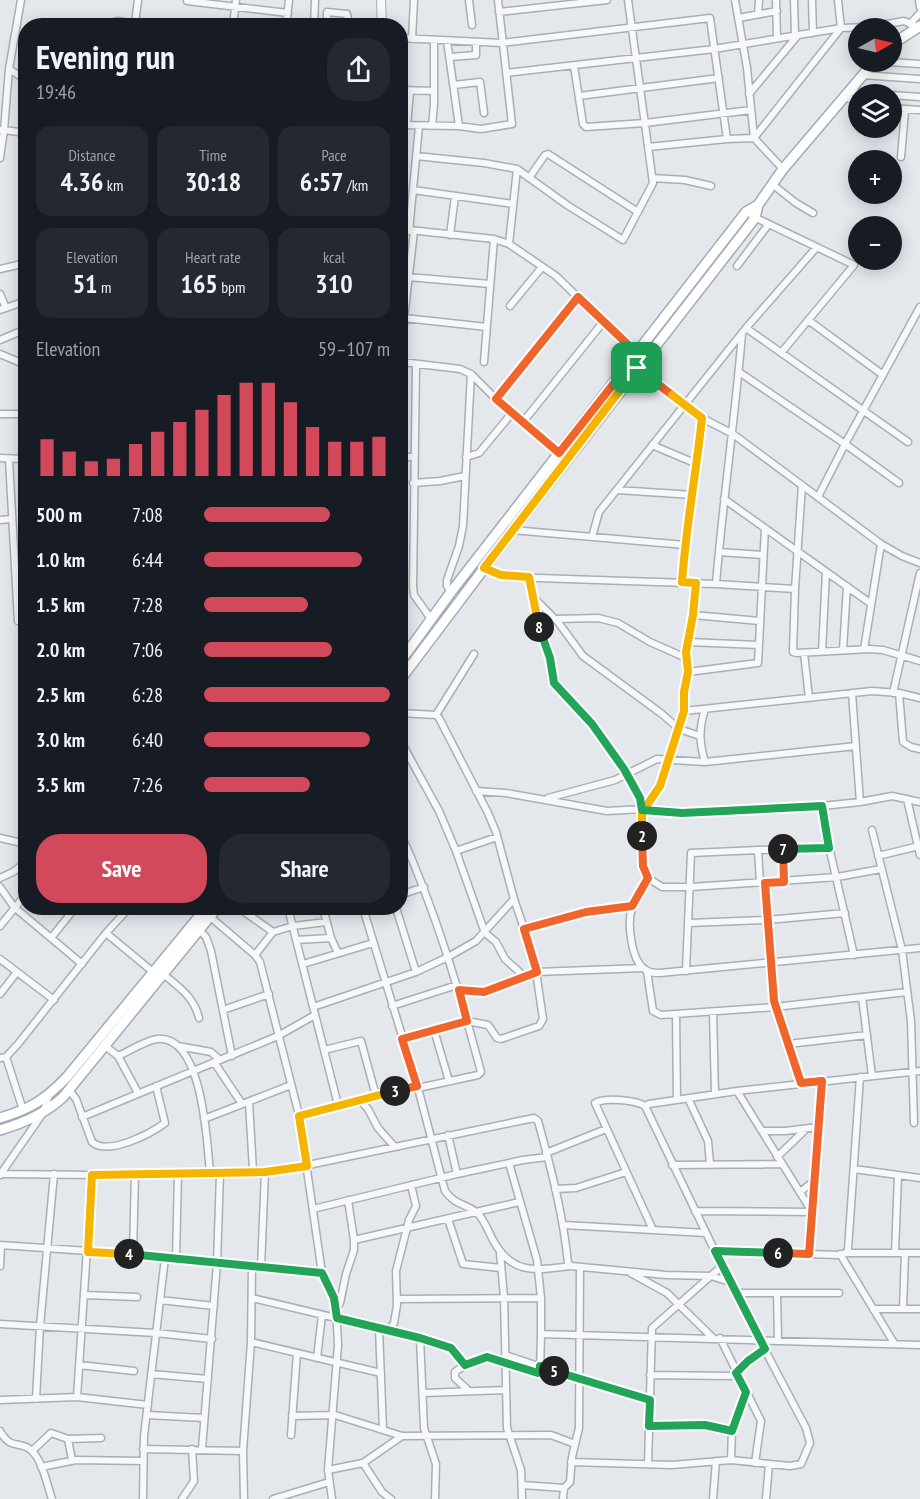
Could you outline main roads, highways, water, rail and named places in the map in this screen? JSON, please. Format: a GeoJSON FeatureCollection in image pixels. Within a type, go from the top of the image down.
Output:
{"type":"FeatureCollection","features":[{"type":"Feature","properties":{"kind":"main road"},"geometry":{"type":"LineString","coordinates":[[902,36],[916,25]]}},
{"type":"Feature","properties":{"kind":"main road"},"geometry":{"type":"LineString","coordinates":[[640,357],[755,218],[758,205],[783,169],[865,72]]}},
{"type":"Feature","properties":{"kind":"main road"},"geometry":{"type":"LineString","coordinates":[[408,651],[504,523],[563,456],[640,357],[746,212],[758,205]]}},
{"type":"Feature","properties":{"kind":"main road"},"geometry":{"type":"LineString","coordinates":[[408,669],[513,530],[563,456]]}},
{"type":"Feature","properties":{"kind":"main road"},"geometry":{"type":"LineString","coordinates":[[0,1130],[20,1124],[53,1107],[105,1046],[204,915]]}},
{"type":"Feature","properties":{"kind":"main road"},"geometry":{"type":"LineString","coordinates":[[0,1118],[23,1110],[49,1095],[199,930],[205,915]]}}]}
